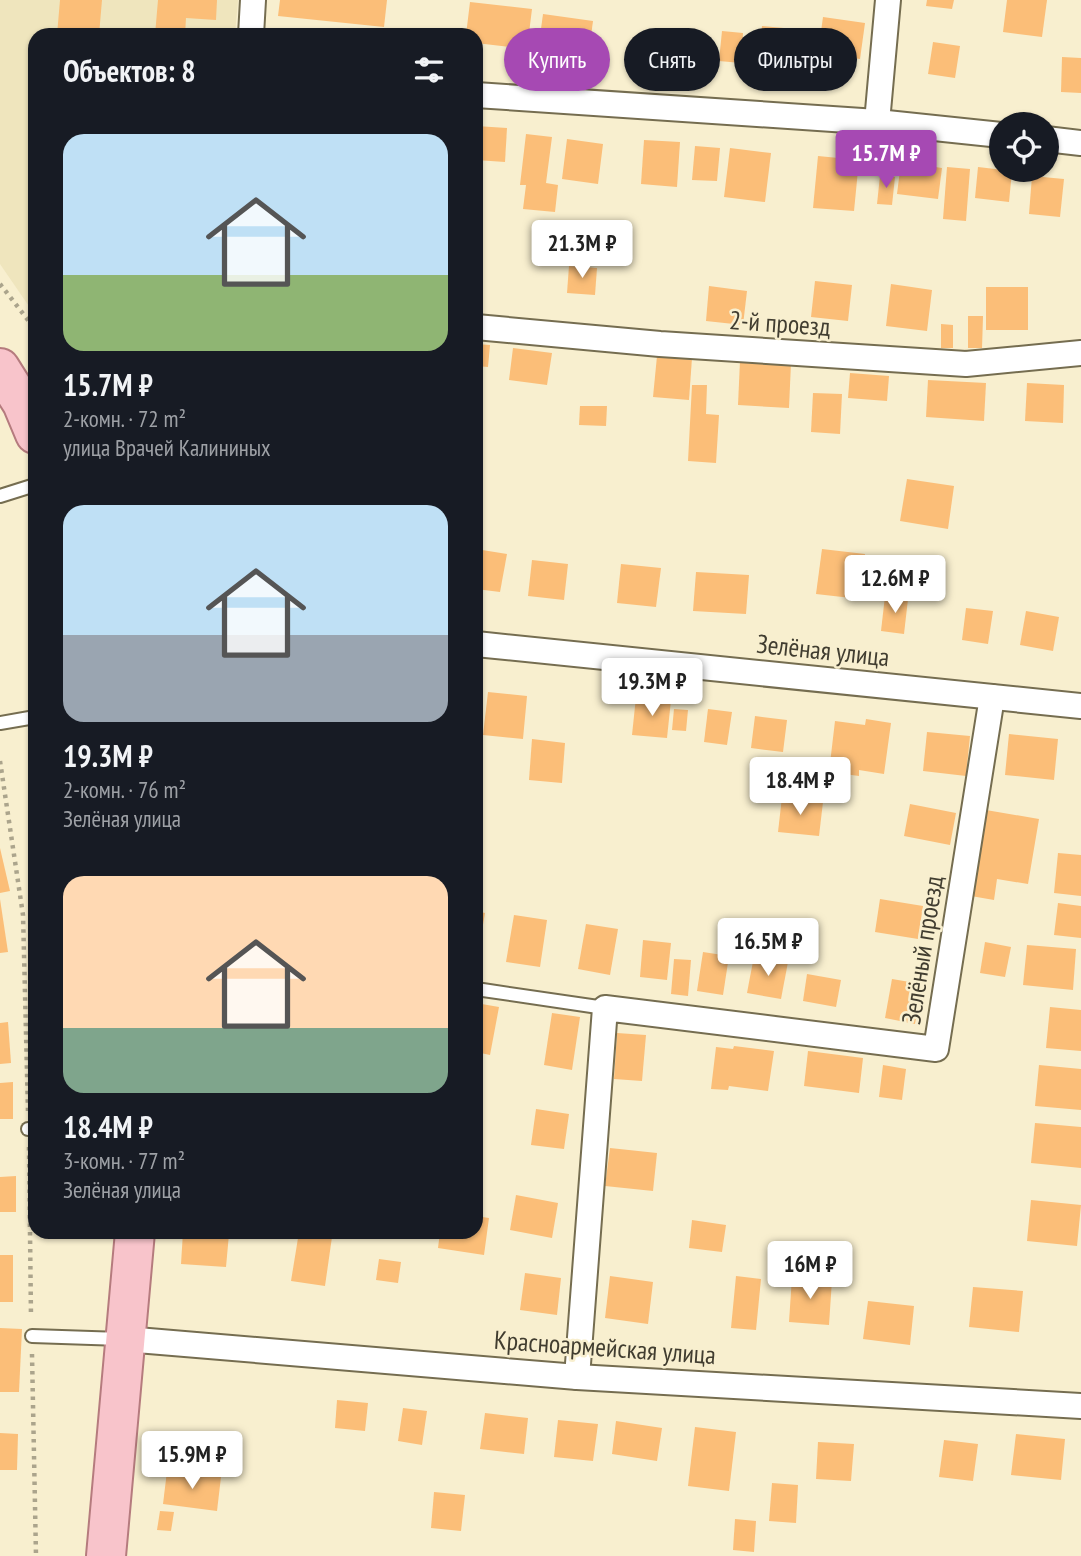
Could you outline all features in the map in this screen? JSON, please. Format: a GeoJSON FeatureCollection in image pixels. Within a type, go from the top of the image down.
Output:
{"type":"FeatureCollection","features":[{"type":"Feature","properties":{"kind":"main road"},"geometry":{"type":"LineString","coordinates":[[0,368],[28,417]]}},
{"type":"Feature","properties":{"kind":"main road"},"geometry":{"type":"LineString","coordinates":[[106,1556],[134,1239]]}},
{"type":"Feature","properties":{"kind":"street"},"geometry":{"type":"LineString","coordinates":[[251,28],[253,0]]}},
{"type":"Feature","properties":{"kind":"street"},"geometry":{"type":"LineString","coordinates":[[877,122],[888,0]]}},
{"type":"Feature","properties":{"kind":"street"},"geometry":{"type":"LineString","coordinates":[[483,95],[877,122],[989,134]]}},
{"type":"Feature","properties":{"kind":"street"},"geometry":{"type":"LineString","coordinates":[[1059,140],[1081,142]]}},
{"type":"Feature","properties":{"kind":"street","name":"2-й проезд"},"geometry":{"type":"LineString","coordinates":[[483,328],[660,344],[966,364],[1081,353]]}},
{"type":"Feature","properties":{"kind":"street","name":"Зелёная улица"},"geometry":{"type":"LineString","coordinates":[[483,645],[1081,706]]}},
{"type":"Feature","properties":{"kind":"street","name":"Зелёный проезд"},"geometry":{"type":"LineString","coordinates":[[605,1008],[936,1049],[992,697]]}},
{"type":"Feature","properties":{"kind":"street"},"geometry":{"type":"LineString","coordinates":[[577,1377],[605,1008]]}},
{"type":"Feature","properties":{"kind":"street","name":"Красноармейская улица"},"geometry":{"type":"LineString","coordinates":[[125,1339],[577,1377],[1081,1406]]}},
{"type":"Feature","properties":{"kind":"lane"},"geometry":{"type":"LineString","coordinates":[[0,496],[28,487]]}},
{"type":"Feature","properties":{"kind":"lane"},"geometry":{"type":"LineString","coordinates":[[0,723],[28,718]]}},
{"type":"Feature","properties":{"kind":"lane","name":"Зелёный проезд"},"geometry":{"type":"LineString","coordinates":[[483,990],[605,1008]]}},
{"type":"Feature","properties":{"kind":"lane"},"geometry":{"type":"LineString","coordinates":[[32,1336],[125,1339]]}},
{"type":"Feature","properties":{"kind":"path"},"geometry":{"type":"LineString","coordinates":[[0,284],[28,320]]}},
{"type":"Feature","properties":{"kind":"path"},"geometry":{"type":"LineString","coordinates":[[0,761],[23,915],[28,1034]]}},
{"type":"Feature","properties":{"kind":"path"},"geometry":{"type":"LineString","coordinates":[[32,1239],[36,1556]]}},
{"type":"Feature","properties":{"kind":"shaded area"},"geometry":{"type":"Polygon","coordinates":[[[0,0],[238,0],[236,28],[28,28],[28,305],[0,264],[0,0]]]}},
{"type":"Feature","properties":{"kind":"building"},"geometry":{"type":"Polygon","coordinates":[[[60,0],[102,0],[100,28],[58,28],[60,0]]]}},
{"type":"Feature","properties":{"kind":"building"},"geometry":{"type":"Polygon","coordinates":[[[158,0],[217,0],[216,20],[186,18],[185,28],[156,28],[158,0]]]}},
{"type":"Feature","properties":{"kind":"building"},"geometry":{"type":"Polygon","coordinates":[[[280,0],[387,0],[384,27],[278,16],[280,0]]]}},
{"type":"Feature","properties":{"kind":"building"},"geometry":{"type":"Polygon","coordinates":[[[927,0],[954,0],[952,9],[926,6],[927,0]]]}},
{"type":"Feature","properties":{"kind":"building"},"geometry":{"type":"Polygon","coordinates":[[[1007,0],[1047,0],[1042,37],[1003,32],[1007,0]]]}},
{"type":"Feature","properties":{"kind":"building"},"geometry":{"type":"Polygon","coordinates":[[[470,2],[532,9],[530,28],[504,28],[504,46],[483,44],[483,28],[467,28],[470,2]]]}},
{"type":"Feature","properties":{"kind":"building"},"geometry":{"type":"Polygon","coordinates":[[[543,14],[593,21],[592,28],[541,28],[543,14]]]}},
{"type":"Feature","properties":{"kind":"building"},"geometry":{"type":"Polygon","coordinates":[[[823,17],[865,23],[860,59],[857,59],[857,28],[821,28],[823,17]]]}},
{"type":"Feature","properties":{"kind":"building"},"geometry":{"type":"Polygon","coordinates":[[[722,31],[734,32],[734,62],[720,61],[722,31]]]}},
{"type":"Feature","properties":{"kind":"building"},"geometry":{"type":"Polygon","coordinates":[[[933,42],[960,46],[955,78],[928,74],[933,42]]]}},
{"type":"Feature","properties":{"kind":"building"},"geometry":{"type":"Polygon","coordinates":[[[1062,57],[1081,58],[1081,93],[1061,92],[1062,57]]]}},
{"type":"Feature","properties":{"kind":"building"},"geometry":{"type":"Polygon","coordinates":[[[483,126],[507,128],[505,162],[483,160],[483,126]]]}},
{"type":"Feature","properties":{"kind":"building"},"geometry":{"type":"Polygon","coordinates":[[[526,134],[552,137],[546,183],[558,185],[555,212],[523,209],[526,185],[520,185],[526,134]]]}},
{"type":"Feature","properties":{"kind":"building"},"geometry":{"type":"Polygon","coordinates":[[[567,139],[603,144],[598,184],[562,179],[567,139]]]}},
{"type":"Feature","properties":{"kind":"building"},"geometry":{"type":"Polygon","coordinates":[[[644,140],[680,142],[677,187],[641,184],[644,140]]]}},
{"type":"Feature","properties":{"kind":"building"},"geometry":{"type":"Polygon","coordinates":[[[695,146],[720,148],[717,181],[692,180],[695,146]]]}},
{"type":"Feature","properties":{"kind":"building"},"geometry":{"type":"Polygon","coordinates":[[[730,148],[771,153],[765,202],[724,197],[730,148]]]}},
{"type":"Feature","properties":{"kind":"building"},"geometry":{"type":"Polygon","coordinates":[[[818,156],[859,160],[854,211],[813,208],[818,156]]]}},
{"type":"Feature","properties":{"kind":"building"},"geometry":{"type":"Polygon","coordinates":[[[901,162],[942,168],[938,199],[897,194],[901,162]]]}},
{"type":"Feature","properties":{"kind":"building"},"geometry":{"type":"Polygon","coordinates":[[[947,167],[970,169],[966,221],[943,219],[947,167]]]}},
{"type":"Feature","properties":{"kind":"building"},"geometry":{"type":"Polygon","coordinates":[[[978,167],[989,168],[989,182],[1011,182],[1009,202],[975,198],[978,167]]]}},
{"type":"Feature","properties":{"kind":"building"},"geometry":{"type":"Polygon","coordinates":[[[880,176],[895,177],[892,205],[877,204],[880,176]]]}},
{"type":"Feature","properties":{"kind":"building"},"geometry":{"type":"Polygon","coordinates":[[[1059,179],[1064,179],[1060,217],[1029,214],[1032,182],[1059,182],[1059,179]]]}},
{"type":"Feature","properties":{"kind":"building"},"geometry":{"type":"Polygon","coordinates":[[[569,266],[597,268],[595,295],[567,293],[569,266]]]}},
{"type":"Feature","properties":{"kind":"building"},"geometry":{"type":"Polygon","coordinates":[[[815,281],[852,285],[848,321],[811,317],[815,281]]]}},
{"type":"Feature","properties":{"kind":"building"},"geometry":{"type":"Polygon","coordinates":[[[891,284],[932,290],[927,331],[886,326],[891,284]]]}},
{"type":"Feature","properties":{"kind":"building"},"geometry":{"type":"Polygon","coordinates":[[[709,286],[747,291],[743,325],[706,321],[709,286]]]}},
{"type":"Feature","properties":{"kind":"building"},"geometry":{"type":"Polygon","coordinates":[[[986,287],[1028,287],[1028,330],[986,330],[986,287]]]}},
{"type":"Feature","properties":{"kind":"building"},"geometry":{"type":"Polygon","coordinates":[[[968,316],[983,316],[982,348],[968,348],[968,316]]]}},
{"type":"Feature","properties":{"kind":"building"},"geometry":{"type":"Polygon","coordinates":[[[941,324],[953,325],[953,348],[941,348],[941,324]]]}},
{"type":"Feature","properties":{"kind":"building"},"geometry":{"type":"Polygon","coordinates":[[[483,344],[490,345],[488,367],[483,367],[483,344]]]}},
{"type":"Feature","properties":{"kind":"building"},"geometry":{"type":"Polygon","coordinates":[[[513,348],[552,353],[547,385],[509,380],[513,348]]]}},
{"type":"Feature","properties":{"kind":"building"},"geometry":{"type":"Polygon","coordinates":[[[657,356],[692,358],[689,400],[653,397],[657,356]]]}},
{"type":"Feature","properties":{"kind":"building"},"geometry":{"type":"Polygon","coordinates":[[[740,361],[791,363],[789,408],[738,405],[740,361]]]}},
{"type":"Feature","properties":{"kind":"building"},"geometry":{"type":"Polygon","coordinates":[[[850,373],[889,376],[887,401],[848,398],[850,373]]]}},
{"type":"Feature","properties":{"kind":"building"},"geometry":{"type":"Polygon","coordinates":[[[928,380],[986,383],[984,421],[926,417],[928,380]]]}},
{"type":"Feature","properties":{"kind":"building"},"geometry":{"type":"Polygon","coordinates":[[[1027,383],[1064,385],[1063,423],[1025,421],[1027,383]]]}},
{"type":"Feature","properties":{"kind":"building"},"geometry":{"type":"Polygon","coordinates":[[[692,385],[707,385],[706,414],[719,415],[716,463],[688,461],[692,385]]]}},
{"type":"Feature","properties":{"kind":"building"},"geometry":{"type":"Polygon","coordinates":[[[813,393],[842,394],[840,434],[811,432],[813,393]]]}},
{"type":"Feature","properties":{"kind":"building"},"geometry":{"type":"Polygon","coordinates":[[[580,406],[607,406],[606,426],[579,425],[580,406]]]}},
{"type":"Feature","properties":{"kind":"building"},"geometry":{"type":"Polygon","coordinates":[[[907,479],[954,486],[948,529],[900,521],[907,479]]]}},
{"type":"Feature","properties":{"kind":"building"},"geometry":{"type":"Polygon","coordinates":[[[822,549],[865,554],[860,599],[816,594],[822,549]]]}},
{"type":"Feature","properties":{"kind":"building"},"geometry":{"type":"Polygon","coordinates":[[[483,550],[507,554],[500,592],[483,590],[483,550]]]}},
{"type":"Feature","properties":{"kind":"building"},"geometry":{"type":"Polygon","coordinates":[[[532,560],[568,564],[564,600],[528,596],[532,560]]]}},
{"type":"Feature","properties":{"kind":"building"},"geometry":{"type":"Polygon","coordinates":[[[621,564],[661,568],[656,607],[617,603],[621,564]]]}},
{"type":"Feature","properties":{"kind":"building"},"geometry":{"type":"Polygon","coordinates":[[[696,572],[749,575],[746,614],[693,611],[696,572]]]}},
{"type":"Feature","properties":{"kind":"building"},"geometry":{"type":"Polygon","coordinates":[[[885,596],[908,599],[904,634],[881,631],[885,596]]]}},
{"type":"Feature","properties":{"kind":"building"},"geometry":{"type":"Polygon","coordinates":[[[966,608],[993,611],[988,644],[962,640],[966,608]]]}},
{"type":"Feature","properties":{"kind":"building"},"geometry":{"type":"Polygon","coordinates":[[[1026,611],[1059,617],[1053,651],[1020,645],[1026,611]]]}},
{"type":"Feature","properties":{"kind":"building"},"geometry":{"type":"Polygon","coordinates":[[[488,692],[527,696],[523,739],[483,735],[488,692]]]}},
{"type":"Feature","properties":{"kind":"building"},"geometry":{"type":"Polygon","coordinates":[[[636,697],[671,700],[667,738],[632,735],[636,697]]]}},
{"type":"Feature","properties":{"kind":"building"},"geometry":{"type":"Polygon","coordinates":[[[674,709],[688,710],[686,731],[672,730],[674,709]]]}},
{"type":"Feature","properties":{"kind":"building"},"geometry":{"type":"Polygon","coordinates":[[[708,709],[732,712],[727,745],[704,742],[708,709]]]}},
{"type":"Feature","properties":{"kind":"building"},"geometry":{"type":"Polygon","coordinates":[[[755,716],[787,720],[783,752],[751,748],[755,716]]]}},
{"type":"Feature","properties":{"kind":"building"},"geometry":{"type":"Polygon","coordinates":[[[866,719],[891,723],[884,774],[859,770],[859,776],[829,772],[835,721],[865,725],[866,719]]]}},
{"type":"Feature","properties":{"kind":"building"},"geometry":{"type":"Polygon","coordinates":[[[927,732],[970,736],[966,776],[923,771],[927,732]]]}},
{"type":"Feature","properties":{"kind":"building"},"geometry":{"type":"Polygon","coordinates":[[[1009,734],[1058,739],[1054,780],[1005,775],[1009,734]]]}},
{"type":"Feature","properties":{"kind":"building"},"geometry":{"type":"Polygon","coordinates":[[[532,739],[565,743],[562,783],[529,780],[532,739]]]}},
{"type":"Feature","properties":{"kind":"building"},"geometry":{"type":"Polygon","coordinates":[[[782,797],[823,802],[819,836],[778,832],[782,797]]]}},
{"type":"Feature","properties":{"kind":"building"},"geometry":{"type":"Polygon","coordinates":[[[910,804],[956,813],[950,845],[904,836],[910,804]]]}},
{"type":"Feature","properties":{"kind":"building"},"geometry":{"type":"Polygon","coordinates":[[[986,810],[1039,819],[1028,884],[997,879],[994,900],[971,896],[986,810]]]}},
{"type":"Feature","properties":{"kind":"building"},"geometry":{"type":"Polygon","coordinates":[[[0,848],[10,891],[0,893],[0,848]]]}},
{"type":"Feature","properties":{"kind":"building"},"geometry":{"type":"Polygon","coordinates":[[[1058,853],[1081,855],[1081,896],[1054,893],[1058,853]]]}},
{"type":"Feature","properties":{"kind":"building"},"geometry":{"type":"Polygon","coordinates":[[[0,899],[8,952],[0,953],[0,899]]]}},
{"type":"Feature","properties":{"kind":"building"},"geometry":{"type":"Polygon","coordinates":[[[880,899],[923,906],[918,939],[875,932],[880,899]]]}},
{"type":"Feature","properties":{"kind":"building"},"geometry":{"type":"Polygon","coordinates":[[[1058,903],[1081,906],[1081,938],[1054,935],[1058,903]]]}},
{"type":"Feature","properties":{"kind":"building"},"geometry":{"type":"Polygon","coordinates":[[[514,915],[547,920],[540,967],[506,962],[514,915]]]}},
{"type":"Feature","properties":{"kind":"building"},"geometry":{"type":"Polygon","coordinates":[[[586,924],[618,929],[610,975],[578,969],[586,924]]]}},
{"type":"Feature","properties":{"kind":"building"},"geometry":{"type":"Polygon","coordinates":[[[643,940],[671,943],[667,980],[640,977],[643,940]]]}},
{"type":"Feature","properties":{"kind":"building"},"geometry":{"type":"Polygon","coordinates":[[[985,942],[1011,947],[1005,977],[980,973],[985,942]]]}},
{"type":"Feature","properties":{"kind":"building"},"geometry":{"type":"Polygon","coordinates":[[[1027,945],[1076,949],[1073,990],[1023,985],[1027,945]]]}},
{"type":"Feature","properties":{"kind":"building"},"geometry":{"type":"Polygon","coordinates":[[[703,952],[729,956],[723,995],[697,991],[703,952]]]}},
{"type":"Feature","properties":{"kind":"building"},"geometry":{"type":"Polygon","coordinates":[[[754,956],[788,962],[781,999],[747,993],[754,956]]]}},
{"type":"Feature","properties":{"kind":"building"},"geometry":{"type":"Polygon","coordinates":[[[674,959],[691,960],[688,996],[671,994],[674,959]]]}},
{"type":"Feature","properties":{"kind":"building"},"geometry":{"type":"Polygon","coordinates":[[[807,974],[841,980],[836,1007],[803,1001],[807,974]]]}},
{"type":"Feature","properties":{"kind":"building"},"geometry":{"type":"Polygon","coordinates":[[[892,979],[922,984],[915,1024],[885,1018],[892,979]]]}},
{"type":"Feature","properties":{"kind":"building"},"geometry":{"type":"Polygon","coordinates":[[[483,1004],[499,1007],[490,1055],[483,1054],[483,1004]]]}},
{"type":"Feature","properties":{"kind":"building"},"geometry":{"type":"Polygon","coordinates":[[[1050,1007],[1081,1010],[1081,1051],[1046,1048],[1050,1007]]]}},
{"type":"Feature","properties":{"kind":"building"},"geometry":{"type":"Polygon","coordinates":[[[552,1013],[580,1017],[572,1070],[544,1065],[552,1013]]]}},
{"type":"Feature","properties":{"kind":"building"},"geometry":{"type":"Polygon","coordinates":[[[8,1022],[11,1063],[0,1064],[0,1023],[8,1022]]]}},
{"type":"Feature","properties":{"kind":"building"},"geometry":{"type":"Polygon","coordinates":[[[617,1033],[646,1035],[642,1081],[614,1079],[617,1033]]]}},
{"type":"Feature","properties":{"kind":"building"},"geometry":{"type":"Polygon","coordinates":[[[734,1046],[774,1051],[768,1091],[729,1086],[728,1090],[711,1089],[716,1047],[733,1049],[734,1046]]]}},
{"type":"Feature","properties":{"kind":"building"},"geometry":{"type":"Polygon","coordinates":[[[808,1051],[863,1058],[859,1093],[804,1086],[808,1051]]]}},
{"type":"Feature","properties":{"kind":"building"},"geometry":{"type":"Polygon","coordinates":[[[883,1065],[906,1069],[902,1100],[879,1097],[883,1065]]]}},
{"type":"Feature","properties":{"kind":"building"},"geometry":{"type":"Polygon","coordinates":[[[1039,1065],[1081,1069],[1081,1110],[1035,1106],[1039,1065]]]}},
{"type":"Feature","properties":{"kind":"building"},"geometry":{"type":"Polygon","coordinates":[[[13,1082],[13,1119],[0,1119],[0,1083],[13,1082]]]}},
{"type":"Feature","properties":{"kind":"building"},"geometry":{"type":"Polygon","coordinates":[[[536,1109],[569,1114],[564,1149],[531,1145],[536,1109]]]}},
{"type":"Feature","properties":{"kind":"building"},"geometry":{"type":"Polygon","coordinates":[[[1035,1123],[1081,1127],[1081,1168],[1031,1163],[1035,1123]]]}},
{"type":"Feature","properties":{"kind":"building"},"geometry":{"type":"Polygon","coordinates":[[[610,1148],[657,1153],[653,1191],[605,1186],[610,1148]]]}},
{"type":"Feature","properties":{"kind":"building"},"geometry":{"type":"Polygon","coordinates":[[[16,1176],[16,1212],[0,1212],[0,1177],[16,1176]]]}},
{"type":"Feature","properties":{"kind":"building"},"geometry":{"type":"Polygon","coordinates":[[[516,1195],[558,1203],[552,1238],[510,1230],[516,1195]]]}},
{"type":"Feature","properties":{"kind":"building"},"geometry":{"type":"Polygon","coordinates":[[[1031,1200],[1081,1205],[1077,1246],[1027,1241],[1031,1200]]]}},
{"type":"Feature","properties":{"kind":"building"},"geometry":{"type":"Polygon","coordinates":[[[483,1217],[489,1218],[484,1255],[438,1248],[439,1239],[483,1239],[483,1217]]]}},
{"type":"Feature","properties":{"kind":"building"},"geometry":{"type":"Polygon","coordinates":[[[692,1220],[726,1225],[722,1252],[689,1248],[692,1220]]]}},
{"type":"Feature","properties":{"kind":"building"},"geometry":{"type":"Polygon","coordinates":[[[183,1239],[229,1239],[226,1267],[181,1264],[183,1239]]]}},
{"type":"Feature","properties":{"kind":"building"},"geometry":{"type":"Polygon","coordinates":[[[298,1239],[332,1239],[325,1286],[291,1281],[298,1239]]]}},
{"type":"Feature","properties":{"kind":"building"},"geometry":{"type":"Polygon","coordinates":[[[0,1255],[13,1255],[13,1302],[0,1302],[0,1255]]]}},
{"type":"Feature","properties":{"kind":"building"},"geometry":{"type":"Polygon","coordinates":[[[379,1259],[401,1262],[398,1283],[376,1280],[379,1259]]]}},
{"type":"Feature","properties":{"kind":"building"},"geometry":{"type":"Polygon","coordinates":[[[525,1273],[561,1278],[557,1315],[520,1310],[525,1273]]]}},
{"type":"Feature","properties":{"kind":"building"},"geometry":{"type":"Polygon","coordinates":[[[610,1276],[653,1282],[648,1324],[605,1318],[610,1276]]]}},
{"type":"Feature","properties":{"kind":"building"},"geometry":{"type":"Polygon","coordinates":[[[736,1276],[761,1279],[756,1330],[731,1328],[736,1276]]]}},
{"type":"Feature","properties":{"kind":"building"},"geometry":{"type":"Polygon","coordinates":[[[792,1277],[832,1280],[829,1325],[789,1322],[792,1277]]]}},
{"type":"Feature","properties":{"kind":"building"},"geometry":{"type":"Polygon","coordinates":[[[973,1287],[1023,1291],[1019,1332],[969,1327],[973,1287]]]}},
{"type":"Feature","properties":{"kind":"building"},"geometry":{"type":"Polygon","coordinates":[[[868,1301],[914,1306],[910,1345],[863,1339],[868,1301]]]}},
{"type":"Feature","properties":{"kind":"building"},"geometry":{"type":"Polygon","coordinates":[[[0,1328],[22,1329],[19,1392],[0,1392],[0,1328]]]}},
{"type":"Feature","properties":{"kind":"building"},"geometry":{"type":"Polygon","coordinates":[[[337,1400],[368,1403],[365,1431],[335,1428],[337,1400]]]}},
{"type":"Feature","properties":{"kind":"building"},"geometry":{"type":"Polygon","coordinates":[[[403,1408],[427,1411],[422,1445],[398,1441],[403,1408]]]}},
{"type":"Feature","properties":{"kind":"building"},"geometry":{"type":"Polygon","coordinates":[[[485,1413],[528,1418],[524,1454],[480,1449],[485,1413]]]}},
{"type":"Feature","properties":{"kind":"building"},"geometry":{"type":"Polygon","coordinates":[[[558,1420],[598,1424],[593,1461],[554,1457],[558,1420]]]}},
{"type":"Feature","properties":{"kind":"building"},"geometry":{"type":"Polygon","coordinates":[[[616,1421],[662,1428],[657,1461],[612,1454],[616,1421]]]}},
{"type":"Feature","properties":{"kind":"building"},"geometry":{"type":"Polygon","coordinates":[[[695,1427],[736,1432],[729,1491],[688,1486],[695,1427]]]}},
{"type":"Feature","properties":{"kind":"building"},"geometry":{"type":"Polygon","coordinates":[[[0,1433],[18,1434],[17,1470],[0,1470],[0,1433]]]}},
{"type":"Feature","properties":{"kind":"building"},"geometry":{"type":"Polygon","coordinates":[[[1016,1434],[1065,1439],[1061,1480],[1011,1475],[1016,1434]]]}},
{"type":"Feature","properties":{"kind":"building"},"geometry":{"type":"Polygon","coordinates":[[[944,1440],[978,1444],[973,1481],[939,1477],[944,1440]]]}},
{"type":"Feature","properties":{"kind":"building"},"geometry":{"type":"Polygon","coordinates":[[[818,1442],[854,1444],[851,1481],[816,1479],[818,1442]]]}},
{"type":"Feature","properties":{"kind":"building"},"geometry":{"type":"Polygon","coordinates":[[[167,1471],[221,1477],[217,1511],[163,1504],[167,1471]]]}},
{"type":"Feature","properties":{"kind":"building"},"geometry":{"type":"Polygon","coordinates":[[[772,1483],[798,1485],[796,1523],[769,1521],[772,1483]]]}},
{"type":"Feature","properties":{"kind":"building"},"geometry":{"type":"Polygon","coordinates":[[[434,1492],[465,1495],[461,1531],[431,1528],[434,1492]]]}},
{"type":"Feature","properties":{"kind":"building"},"geometry":{"type":"Polygon","coordinates":[[[160,1511],[174,1512],[171,1531],[157,1530],[160,1511]]]}},
{"type":"Feature","properties":{"kind":"building"},"geometry":{"type":"Polygon","coordinates":[[[735,1519],[756,1521],[754,1552],[733,1550],[735,1519]]]}}]}
